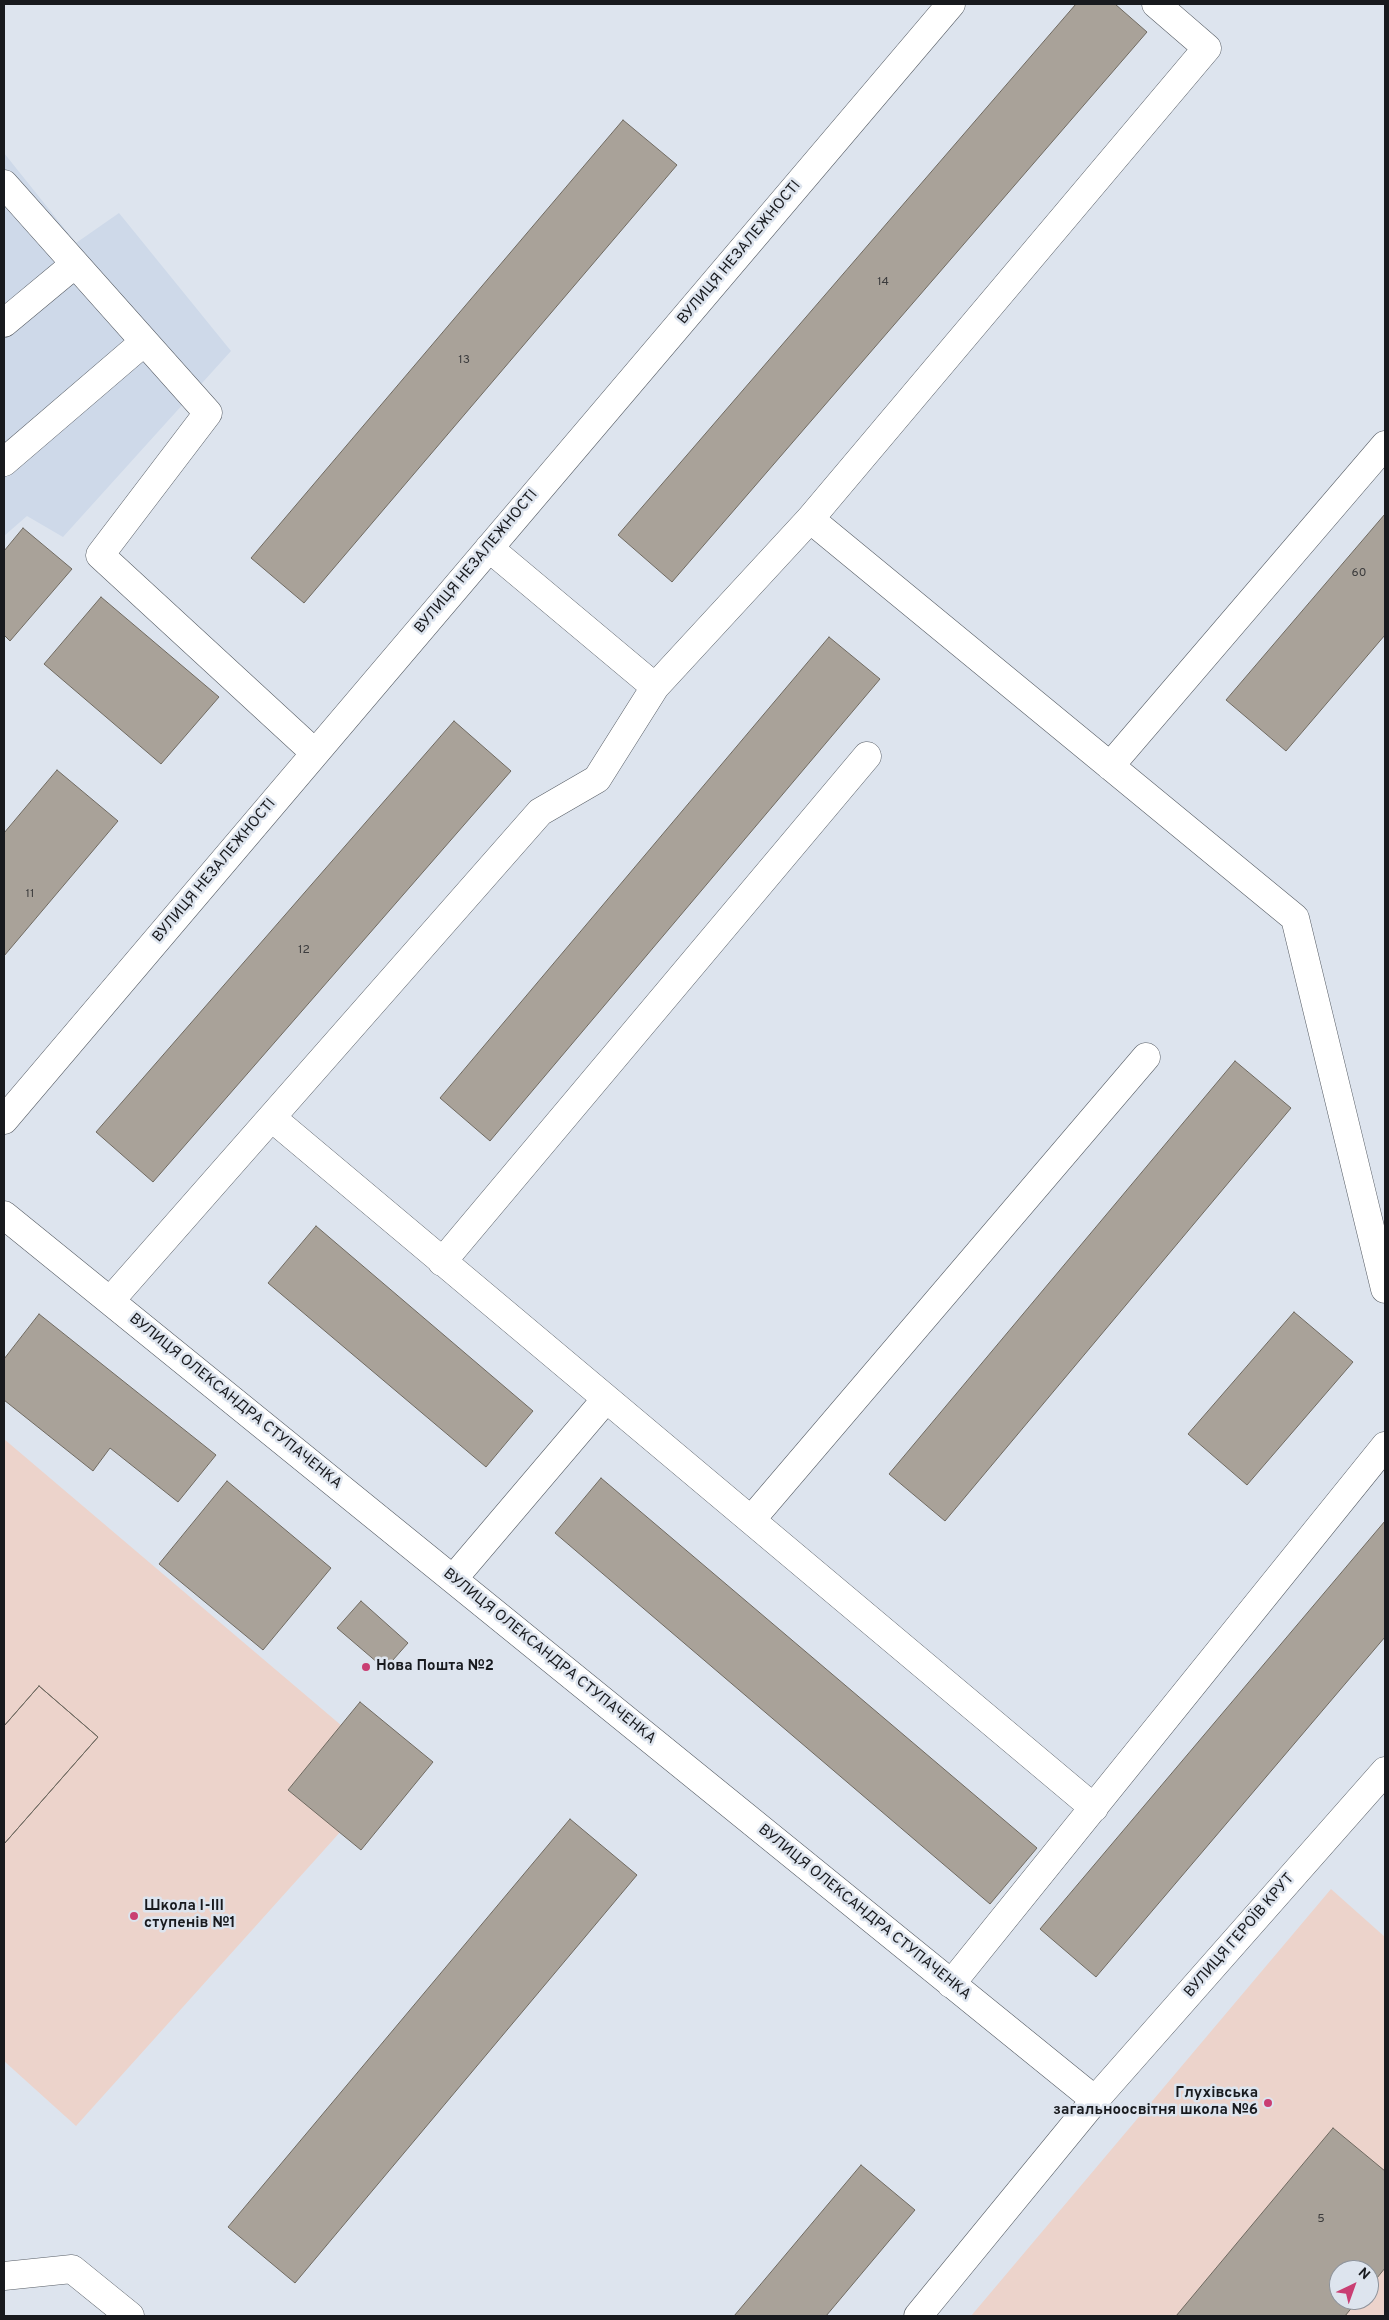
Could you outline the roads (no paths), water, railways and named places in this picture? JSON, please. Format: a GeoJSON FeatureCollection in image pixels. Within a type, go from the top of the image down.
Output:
{"type":"FeatureCollection","features":[{"type":"Feature","properties":{"kind":"street","name":"ВУЛИЦЯ НЕЗАЛЕЖНОСТІ"},"geometry":{"type":"LineString","coordinates":[[4,1120],[951,4]]}},
{"type":"Feature","properties":{"kind":"street"},"geometry":{"type":"LineString","coordinates":[[110,1302],[540,812],[597,779],[655,687],[810,519],[1207,48],[1156,4]]}},
{"type":"Feature","properties":{"kind":"street"},"geometry":{"type":"LineString","coordinates":[[4,184],[208,413],[100,555],[315,753]]}},
{"type":"Feature","properties":{"kind":"street"},"geometry":{"type":"LineString","coordinates":[[4,323],[76,264]]}},
{"type":"Feature","properties":{"kind":"street"},"geometry":{"type":"LineString","coordinates":[[4,462],[144,342]]}},
{"type":"Feature","properties":{"kind":"street"},"geometry":{"type":"LineString","coordinates":[[1110,766],[1385,445]]}},
{"type":"Feature","properties":{"kind":"street"},"geometry":{"type":"LineString","coordinates":[[810,519],[1294,918],[1385,1288]]}},
{"type":"Feature","properties":{"kind":"street"},"geometry":{"type":"LineString","coordinates":[[489,548],[655,687]]}},
{"type":"Feature","properties":{"kind":"street"},"geometry":{"type":"LineString","coordinates":[[442,1262],[867,756]]}},
{"type":"Feature","properties":{"kind":"street"},"geometry":{"type":"LineString","coordinates":[[751,1520],[1146,1057]]}},
{"type":"Feature","properties":{"kind":"street"},"geometry":{"type":"LineString","coordinates":[[272,1118],[1094,1808]]}},
{"type":"Feature","properties":{"kind":"street","name":"ВУЛИЦЯ ОЛЕКСАНДРА СТУПАЧЕНКА"},"geometry":{"type":"LineString","coordinates":[[4,1215],[1095,2100]]}},
{"type":"Feature","properties":{"kind":"street"},"geometry":{"type":"LineString","coordinates":[[453,1579],[606,1399]]}},
{"type":"Feature","properties":{"kind":"street"},"geometry":{"type":"LineString","coordinates":[[951,1984],[1385,1446]]}},
{"type":"Feature","properties":{"kind":"street","name":"ВУЛИЦЯ ГЕРОЇВ КРУТ"},"geometry":{"type":"LineString","coordinates":[[918,2316],[1095,2100],[1385,1771]]}},
{"type":"Feature","properties":{"kind":"street"},"geometry":{"type":"LineString","coordinates":[[4,2276],[72,2269],[130,2316]]}},
{"type":"Feature","properties":{"kind":"place","name":"Нова Пошта №2"},"geometry":{"type":"Point","coordinates":[366,1667]}},
{"type":"Feature","properties":{"kind":"place","name":"Школа І-ІІІ ступенів №1"},"geometry":{"type":"Point","coordinates":[134,1916]}},
{"type":"Feature","properties":{"kind":"place","name":"Глухівська загальноосвітня школа №6"},"geometry":{"type":"Point","coordinates":[1268,2103]}}]}
